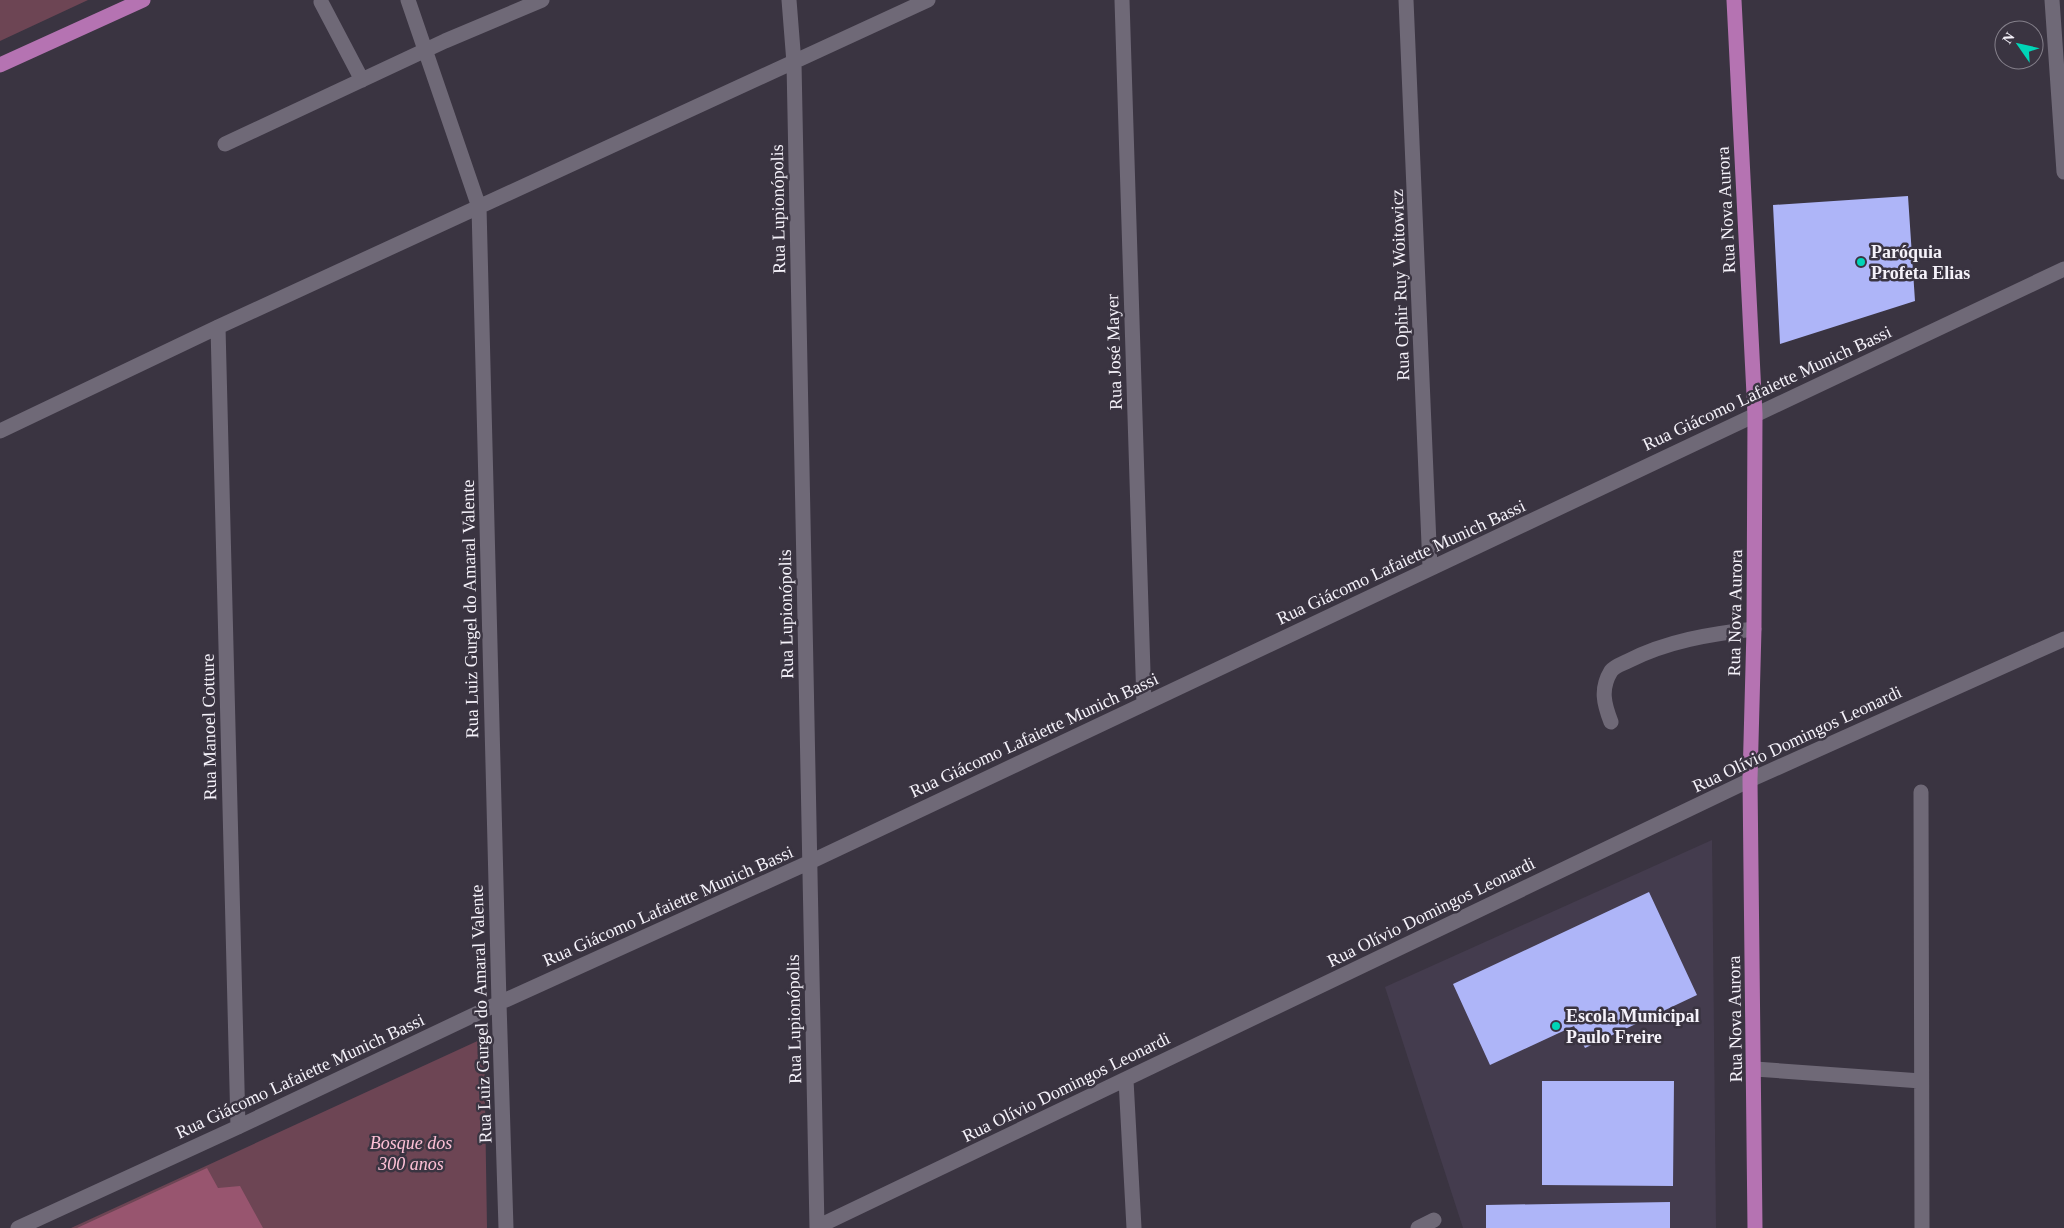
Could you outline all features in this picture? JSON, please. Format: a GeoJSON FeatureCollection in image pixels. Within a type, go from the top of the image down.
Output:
{"type":"FeatureCollection","features":[{"type":"Feature","properties":{"kind":"main road"},"geometry":{"type":"LineString","coordinates":[[0,66],[143,0]]}},
{"type":"Feature","properties":{"kind":"main road","name":"Rua Nova Aurora"},"geometry":{"type":"LineString","coordinates":[[1734,0],[1755,414],[1754,629],[1750,780],[1756,1228]]}},
{"type":"Feature","properties":{"kind":"street","name":"Rua Luiz Gurgel do Amaral Valente"},"geometry":{"type":"LineString","coordinates":[[408,0],[479,206],[498,1003],[506,1228]]}},
{"type":"Feature","properties":{"kind":"street"},"geometry":{"type":"LineString","coordinates":[[225,144],[426,50],[542,0]]}},
{"type":"Feature","properties":{"kind":"street","name":"Rua Lupionópolis"},"geometry":{"type":"LineString","coordinates":[[788,0],[794,63],[817,1227]]}},
{"type":"Feature","properties":{"kind":"street"},"geometry":{"type":"LineString","coordinates":[[0,431],[218,327],[928,0]]}},
{"type":"Feature","properties":{"kind":"street","name":"Rua José Mayer"},"geometry":{"type":"LineString","coordinates":[[1122,0],[1144,704]]}},
{"type":"Feature","properties":{"kind":"street","name":"Rua Ophir Ruy Woitowicz"},"geometry":{"type":"LineString","coordinates":[[1406,0],[1430,568]]}},
{"type":"Feature","properties":{"kind":"street"},"geometry":{"type":"LineString","coordinates":[[2052,0],[2064,172]]}},
{"type":"Feature","properties":{"kind":"street"},"geometry":{"type":"LineString","coordinates":[[320,2],[362,80]]}},
{"type":"Feature","properties":{"kind":"street","name":"Rua Giácomo Lafaiette Munich Bassi"},"geometry":{"type":"LineString","coordinates":[[18,1228],[238,1127],[498,1003],[810,862],[2064,269]]}},
{"type":"Feature","properties":{"kind":"street","name":"Rua Manoel Cotture"},"geometry":{"type":"LineString","coordinates":[[218,327],[238,1127]]}},
{"type":"Feature","properties":{"kind":"street"},"geometry":{"type":"LineString","coordinates":[[1612,722],[1603,702],[1604,685],[1612,669],[1647,651],[1706,635],[1754,629]]}},
{"type":"Feature","properties":{"kind":"street","name":"Rua Olívio Domingos Leonardi"},"geometry":{"type":"LineString","coordinates":[[817,1227],[1750,780],[2064,639]]}},
{"type":"Feature","properties":{"kind":"street"},"geometry":{"type":"LineString","coordinates":[[1921,792],[1922,1228]]}},
{"type":"Feature","properties":{"kind":"street"},"geometry":{"type":"LineString","coordinates":[[1754,1069],[1921,1081]]}},
{"type":"Feature","properties":{"kind":"street"},"geometry":{"type":"LineString","coordinates":[[1126,1080],[1134,1228]]}},
{"type":"Feature","properties":{"kind":"street"},"geometry":{"type":"LineString","coordinates":[[1418,1228],[1434,1220]]}},
{"type":"Feature","properties":{"kind":"shaded area","name":"Escola Municipal Paulo Freire"},"geometry":{"type":"Polygon","coordinates":[[[1712,840],[1716,1228],[1463,1228],[1385,987],[1712,840]]]}},
{"type":"Feature","properties":{"kind":"shaded area"},"geometry":{"type":"Polygon","coordinates":[[[207,1168],[218,1188],[240,1186],[263,1228],[77,1228],[207,1168]]]}},
{"type":"Feature","properties":{"kind":"green space"},"geometry":{"type":"Polygon","coordinates":[[[0,0],[88,0],[0,41],[0,0]]]}},
{"type":"Feature","properties":{"kind":"green space","name":"Bosque dos 300 anos"},"geometry":{"type":"Polygon","coordinates":[[[484,1038],[487,1228],[71,1228],[484,1038]]]}},
{"type":"Feature","properties":{"kind":"building"},"geometry":{"type":"Polygon","coordinates":[[[1908,196],[1915,301],[1780,344],[1773,205],[1908,196]]]}},
{"type":"Feature","properties":{"kind":"building"},"geometry":{"type":"Polygon","coordinates":[[[1649,892],[1697,995],[1585,1048],[1574,1026],[1490,1065],[1453,984],[1649,892]]]}},
{"type":"Feature","properties":{"kind":"building"},"geometry":{"type":"Polygon","coordinates":[[[1542,1081],[1674,1081],[1673,1186],[1542,1185],[1542,1081]]]}},
{"type":"Feature","properties":{"kind":"building"},"geometry":{"type":"Polygon","coordinates":[[[1670,1202],[1670,1228],[1486,1228],[1486,1205],[1670,1202]]]}},
{"type":"Feature","properties":{"kind":"place","name":"Paróquia Profeta Elias"},"geometry":{"type":"Point","coordinates":[1861,262]}},
{"type":"Feature","properties":{"kind":"place","name":"Escola Municipal Paulo Freire"},"geometry":{"type":"Point","coordinates":[1556,1026]}}]}
